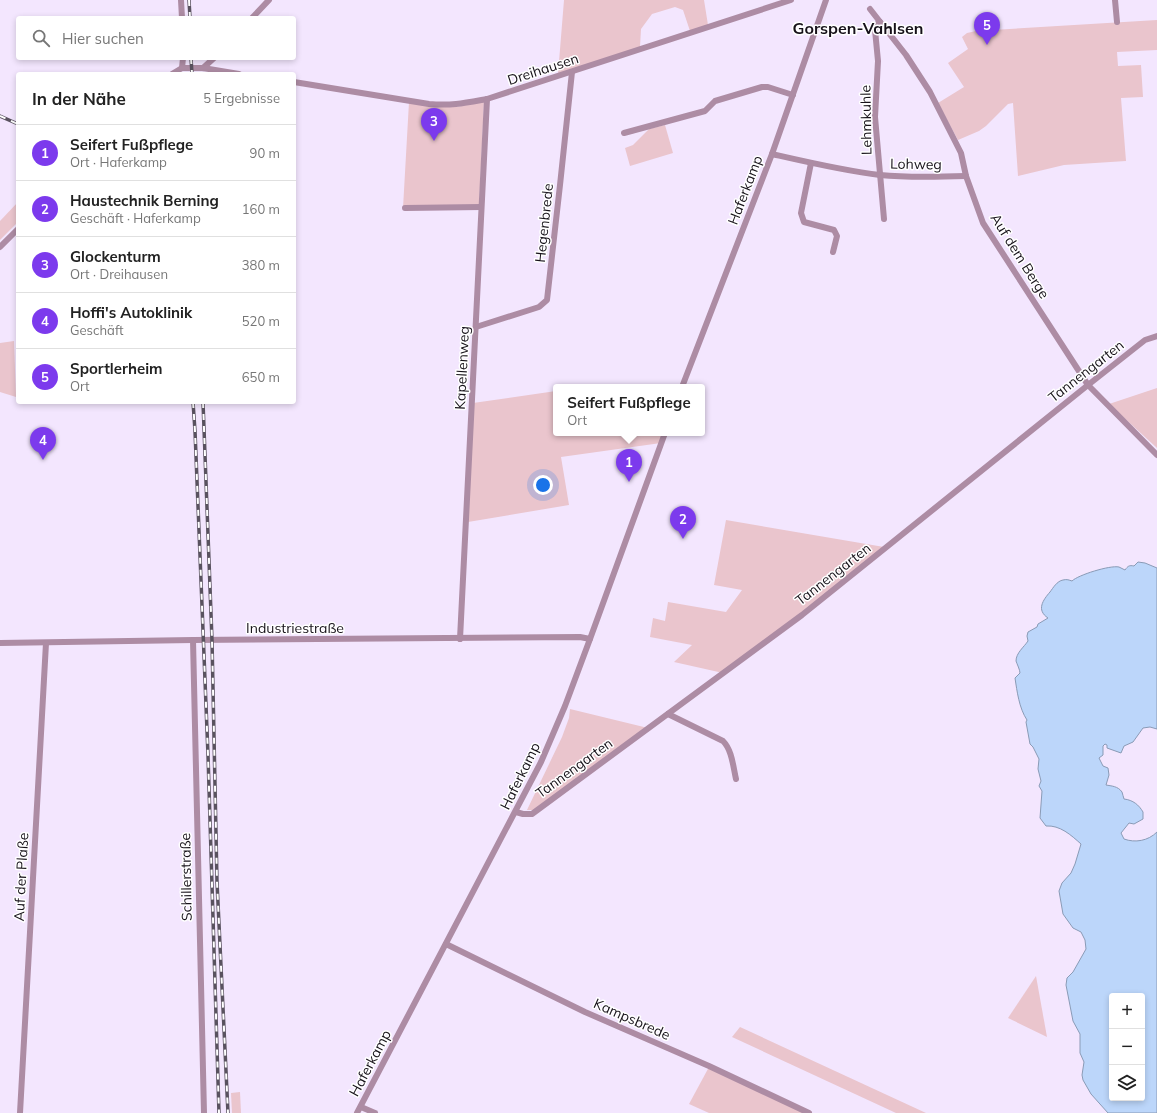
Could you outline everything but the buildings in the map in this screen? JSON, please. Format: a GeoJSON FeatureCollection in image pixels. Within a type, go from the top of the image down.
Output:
{"type":"FeatureCollection","features":[{"type":"Feature","properties":{"kind":"street"},"geometry":{"type":"LineString","coordinates":[[181,0],[182,16]]}},
{"type":"Feature","properties":{"kind":"street"},"geometry":{"type":"LineString","coordinates":[[254,16],[269,0]]}},
{"type":"Feature","properties":{"kind":"street","name":"Dreihausen"},"geometry":{"type":"LineString","coordinates":[[296,82],[446,106],[457,105],[487,99],[791,0]]}},
{"type":"Feature","properties":{"kind":"street","name":"Haferkamp"},"geometry":{"type":"LineString","coordinates":[[683,384],[772,154],[826,0]]}},
{"type":"Feature","properties":{"kind":"street"},"geometry":{"type":"LineString","coordinates":[[1115,0],[1117,22]]}},
{"type":"Feature","properties":{"kind":"street","name":"Auf dem Berge"},"geometry":{"type":"LineString","coordinates":[[870,9],[906,55],[930,92],[961,153],[966,176],[983,223],[1088,385],[1157,455]]}},
{"type":"Feature","properties":{"kind":"street","name":"Lehmkuhle"},"geometry":{"type":"LineString","coordinates":[[880,22],[877,24],[875,30],[878,61],[875,117],[884,219]]}},
{"type":"Feature","properties":{"kind":"street"},"geometry":{"type":"LineString","coordinates":[[182,60],[182,68]]}},
{"type":"Feature","properties":{"kind":"street"},"geometry":{"type":"LineString","coordinates":[[203,68],[212,60]]}},
{"type":"Feature","properties":{"kind":"street"},"geometry":{"type":"LineString","coordinates":[[175,72],[182,68],[203,68],[227,72]]}},
{"type":"Feature","properties":{"kind":"street","name":"Hegenbrede"},"geometry":{"type":"LineString","coordinates":[[476,327],[539,307],[547,300],[572,72]]}},
{"type":"Feature","properties":{"kind":"street"},"geometry":{"type":"LineString","coordinates":[[624,133],[705,111],[715,100],[762,87],[768,87],[793,95]]}},
{"type":"Feature","properties":{"kind":"street","name":"Kapellenweg"},"geometry":{"type":"LineString","coordinates":[[460,638],[487,99]]}},
{"type":"Feature","properties":{"kind":"street","name":"Lohweg"},"geometry":{"type":"LineString","coordinates":[[772,154],[811,163],[880,175],[924,177],[966,176]]}},
{"type":"Feature","properties":{"kind":"street"},"geometry":{"type":"LineString","coordinates":[[811,163],[801,213],[804,222],[834,230],[837,236],[833,252]]}},
{"type":"Feature","properties":{"kind":"street"},"geometry":{"type":"LineString","coordinates":[[405,208],[481,207]]}},
{"type":"Feature","properties":{"kind":"street"},"geometry":{"type":"LineString","coordinates":[[0,247],[16,231]]}},
{"type":"Feature","properties":{"kind":"street","name":"Tannengarten"},"geometry":{"type":"LineString","coordinates":[[516,812],[522,814],[532,814],[802,615],[1145,340],[1157,336]]}},
{"type":"Feature","properties":{"kind":"street","name":"Haferkamp"},"geometry":{"type":"LineString","coordinates":[[357,1113],[541,762],[590,639],[665,436]]}},
{"type":"Feature","properties":{"kind":"street","name":"Industriestraße"},"geometry":{"type":"LineString","coordinates":[[0,643],[580,637],[590,639]]}},
{"type":"Feature","properties":{"kind":"street","name":"Schillerstraße"},"geometry":{"type":"LineString","coordinates":[[193,640],[204,1113]]}},
{"type":"Feature","properties":{"kind":"street","name":"Auf der Plaße"},"geometry":{"type":"LineString","coordinates":[[20,1113],[46,643]]}},
{"type":"Feature","properties":{"kind":"street"},"geometry":{"type":"LineString","coordinates":[[668,714],[722,741],[728,746],[736,779]]}},
{"type":"Feature","properties":{"kind":"street","name":"Kampsbrede"},"geometry":{"type":"LineString","coordinates":[[446,944],[585,1012],[709,1066],[809,1113]]}},
{"type":"Feature","properties":{"kind":"street"},"geometry":{"type":"LineString","coordinates":[[361,1106],[375,1113]]}},
{"type":"Feature","properties":{"kind":"shaded area"},"geometry":{"type":"Polygon","coordinates":[[[564,0],[704,0],[708,25],[690,31],[683,10],[675,7],[652,14],[641,29],[640,47],[558,74],[564,0]]]}},
{"type":"Feature","properties":{"kind":"shaded area"},"geometry":{"type":"Polygon","coordinates":[[[1157,20],[1157,50],[1117,52],[1118,66],[1141,65],[1143,97],[1121,98],[1126,161],[1064,165],[1018,176],[1013,103],[1008,104],[979,131],[958,140],[938,103],[964,87],[948,63],[968,49],[962,37],[967,33],[976,31],[1157,20]]]}},
{"type":"Feature","properties":{"kind":"shaded area"},"geometry":{"type":"Polygon","coordinates":[[[484,101],[479,207],[403,208],[409,102],[444,107],[457,107],[484,101]]]}},
{"type":"Feature","properties":{"kind":"shaded area"},"geometry":{"type":"Polygon","coordinates":[[[665,125],[673,153],[630,166],[625,148],[633,145],[649,129],[665,125]]]}},
{"type":"Feature","properties":{"kind":"shaded area"},"geometry":{"type":"Polygon","coordinates":[[[16,204],[16,224],[0,240],[0,221],[16,204]]]}},
{"type":"Feature","properties":{"kind":"shaded area"},"geometry":{"type":"Polygon","coordinates":[[[14,341],[16,397],[0,392],[0,343],[14,341]]]}},
{"type":"Feature","properties":{"kind":"shaded area"},"geometry":{"type":"Polygon","coordinates":[[[1157,388],[1157,448],[1109,404],[1157,388]]]}},
{"type":"Feature","properties":{"kind":"shaded area"},"geometry":{"type":"Polygon","coordinates":[[[553,391],[553,436],[663,436],[661,443],[561,457],[569,505],[468,522],[473,403],[553,391]]]}},
{"type":"Feature","properties":{"kind":"shaded area"},"geometry":{"type":"Polygon","coordinates":[[[726,520],[884,547],[816,602],[723,673],[674,662],[692,645],[650,637],[653,618],[665,621],[668,602],[726,612],[742,590],[714,585],[726,520]]]}},
{"type":"Feature","properties":{"kind":"shaded area"},"geometry":{"type":"Polygon","coordinates":[[[570,709],[648,728],[534,810],[527,810],[562,737],[569,718],[570,709]]]}},
{"type":"Feature","properties":{"kind":"shaded area"},"geometry":{"type":"Polygon","coordinates":[[[1036,976],[1047,1037],[1008,1018],[1036,976]]]}},
{"type":"Feature","properties":{"kind":"shaded area"},"geometry":{"type":"Polygon","coordinates":[[[740,1027],[926,1113],[896,1113],[732,1037],[740,1027]]]}},
{"type":"Feature","properties":{"kind":"shaded area"},"geometry":{"type":"Polygon","coordinates":[[[709,1067],[806,1113],[709,1113],[689,1104],[709,1067]]]}},
{"type":"Feature","properties":{"kind":"shaded area"},"geometry":{"type":"Polygon","coordinates":[[[240,1092],[241,1113],[232,1113],[231,1093],[240,1092]]]}},
{"type":"Feature","properties":{"kind":"water"},"geometry":{"type":"Polygon","coordinates":[[[1138,562],[1157,568],[1157,729],[1150,727],[1143,728],[1133,742],[1124,746],[1121,753],[1107,748],[1107,745],[1105,744],[1103,746],[1103,755],[1099,758],[1103,766],[1108,768],[1109,775],[1106,785],[1119,789],[1122,792],[1124,799],[1135,803],[1143,812],[1143,819],[1134,824],[1129,823],[1121,833],[1124,839],[1133,841],[1146,839],[1157,832],[1157,1113],[1108,1113],[1091,1094],[1083,1080],[1082,1075],[1084,1062],[1080,1053],[1080,1034],[1073,1021],[1066,985],[1067,978],[1073,972],[1086,949],[1085,940],[1081,932],[1073,928],[1063,914],[1059,891],[1062,883],[1071,873],[1081,844],[1061,829],[1046,826],[1040,818],[1042,791],[1039,786],[1041,781],[1038,769],[1039,759],[1030,744],[1026,722],[1027,720],[1020,705],[1015,678],[1020,673],[1016,661],[1017,655],[1028,641],[1028,632],[1048,618],[1042,612],[1042,605],[1045,598],[1057,583],[1064,580],[1072,581],[1087,573],[1102,569],[1119,567],[1125,570],[1131,566],[1134,566],[1138,562]]]}},
{"type":"Feature","properties":{"kind":"railway"},"geometry":{"type":"LineString","coordinates":[[189,0],[190,16]]}},
{"type":"Feature","properties":{"kind":"railway"},"geometry":{"type":"LineString","coordinates":[[191,60],[192,72]]}},
{"type":"Feature","properties":{"kind":"railway"},"geometry":{"type":"LineString","coordinates":[[0,116],[16,123]]}},
{"type":"Feature","properties":{"kind":"railway"},"geometry":{"type":"LineString","coordinates":[[193,404],[208,755],[219,1113]]}},
{"type":"Feature","properties":{"kind":"railway"},"geometry":{"type":"LineString","coordinates":[[203,404],[212,640],[217,882],[228,1113]]}},
{"type":"Feature","properties":{"kind":"place","name":"Sportlerheim"},"geometry":{"type":"Point","coordinates":[987,45]}},
{"type":"Feature","properties":{"kind":"place","name":"Glockenturm"},"geometry":{"type":"Point","coordinates":[434,141]}},
{"type":"Feature","properties":{"kind":"place","name":"Hoffi's Autoklinik"},"geometry":{"type":"Point","coordinates":[43,460]}},
{"type":"Feature","properties":{"kind":"place","name":"Seifert Fußpflege"},"geometry":{"type":"Point","coordinates":[629,482]}},
{"type":"Feature","properties":{"kind":"place","name":"Haustechnik Berning"},"geometry":{"type":"Point","coordinates":[683,539]}},
{"type":"Feature","properties":{"kind":"district","name":"Gorspen-Vahlsen"},"geometry":{"type":"Point","coordinates":[858,28]}}]}
